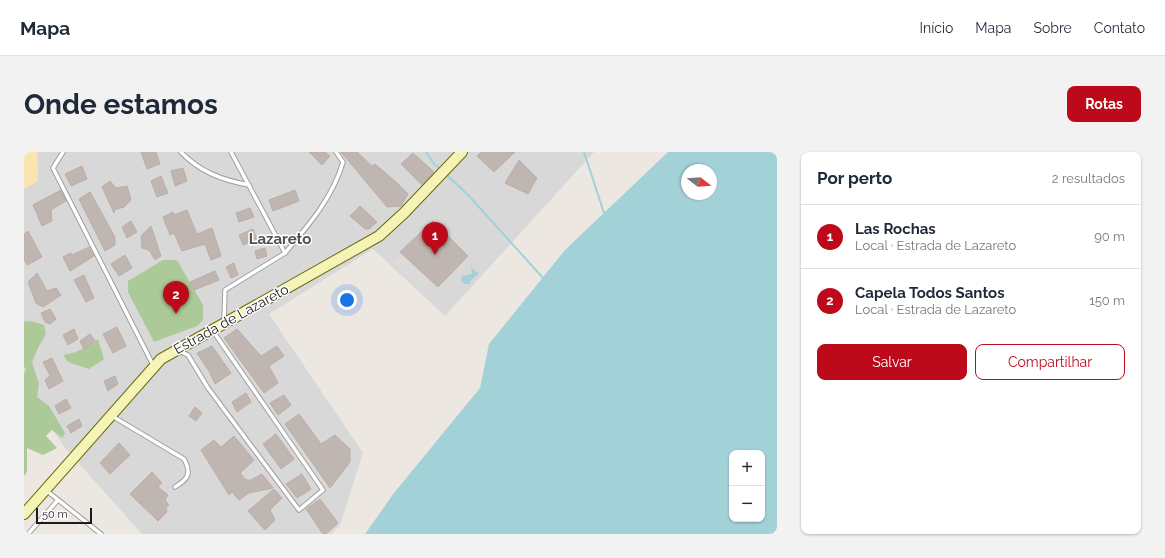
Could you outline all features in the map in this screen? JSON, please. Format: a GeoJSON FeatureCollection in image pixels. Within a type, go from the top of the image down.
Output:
{"type":"FeatureCollection","features":[{"type":"Feature","properties":{"kind":"street","name":"Estrada de Lazareto"},"geometry":{"type":"LineString","coordinates":[[24,514],[153,365],[173,351],[224,324],[379,236],[404,213],[462,152]]}},
{"type":"Feature","properties":{"kind":"lane"},"geometry":{"type":"LineString","coordinates":[[63,152],[53,168],[153,365]]}},
{"type":"Feature","properties":{"kind":"lane"},"geometry":{"type":"LineString","coordinates":[[181,152],[193,164],[227,181],[249,185]]}},
{"type":"Feature","properties":{"kind":"lane"},"geometry":{"type":"LineString","coordinates":[[231,152],[285,253]]}},
{"type":"Feature","properties":{"kind":"lane"},"geometry":{"type":"LineString","coordinates":[[224,324],[225,290],[285,253],[304,231],[338,180],[344,162],[336,152]]}},
{"type":"Feature","properties":{"kind":"lane"},"geometry":{"type":"LineString","coordinates":[[173,351],[182,352],[188,355],[208,388],[300,510],[323,490],[212,330]]}},
{"type":"Feature","properties":{"kind":"lane"},"geometry":{"type":"LineString","coordinates":[[110,415],[184,459],[189,468],[188,475],[184,481],[175,487]]}},
{"type":"Feature","properties":{"kind":"lane"},"geometry":{"type":"LineString","coordinates":[[45,490],[101,534]]}},
{"type":"Feature","properties":{"kind":"lane"},"geometry":{"type":"LineString","coordinates":[[28,534],[58,500]]}},
{"type":"Feature","properties":{"kind":"shaded area"},"geometry":{"type":"Polygon","coordinates":[[[37,152],[594,152],[445,316],[373,249],[269,314],[363,453],[340,525],[331,534],[142,534],[65,448],[26,391],[24,382],[24,189],[38,181],[37,152]]]}},
{"type":"Feature","properties":{"kind":"shaded area"},"geometry":{"type":"Polygon","coordinates":[[[401,255],[430,282],[422,290],[394,263],[401,255]]]}},
{"type":"Feature","properties":{"kind":"green space"},"geometry":{"type":"Polygon","coordinates":[[[163,260],[177,260],[203,305],[203,320],[197,326],[154,342],[128,292],[128,281],[163,260]]]}},
{"type":"Feature","properties":{"kind":"green space"},"geometry":{"type":"Polygon","coordinates":[[[24,320],[25,322],[31,321],[44,325],[46,334],[32,362],[39,384],[37,397],[49,406],[65,433],[62,438],[52,430],[46,436],[57,448],[43,455],[27,448],[27,472],[24,476],[24,374],[26,370],[24,366],[24,320]]]}},
{"type":"Feature","properties":{"kind":"green space"},"geometry":{"type":"Polygon","coordinates":[[[98,339],[104,359],[89,369],[68,362],[63,355],[82,349],[98,339]]]}},
{"type":"Feature","properties":{"kind":"sand"},"geometry":{"type":"Polygon","coordinates":[[[24,152],[37,152],[38,181],[24,189],[24,152]]]}},
{"type":"Feature","properties":{"kind":"water"},"geometry":{"type":"Polygon","coordinates":[[[668,152],[777,152],[777,534],[365,534],[394,493],[480,388],[489,344],[565,250],[668,152]]]}},
{"type":"Feature","properties":{"kind":"water"},"geometry":{"type":"Polygon","coordinates":[[[471,267],[479,274],[472,279],[469,284],[464,284],[461,280],[462,276],[472,274],[471,267]]]}},
{"type":"Feature","properties":{"kind":"building"},"geometry":{"type":"Polygon","coordinates":[[[141,152],[156,152],[160,164],[147,169],[141,152]]]}},
{"type":"Feature","properties":{"kind":"building"},"geometry":{"type":"Polygon","coordinates":[[[309,152],[325,152],[330,156],[322,165],[309,152]]]}},
{"type":"Feature","properties":{"kind":"building"},"geometry":{"type":"Polygon","coordinates":[[[341,152],[357,152],[372,166],[375,164],[396,182],[408,194],[401,206],[387,207],[341,152]]]}},
{"type":"Feature","properties":{"kind":"building"},"geometry":{"type":"Polygon","coordinates":[[[481,152],[515,152],[494,172],[477,156],[481,152]]]}},
{"type":"Feature","properties":{"kind":"building"},"geometry":{"type":"Polygon","coordinates":[[[413,153],[434,172],[422,185],[401,164],[413,153]]]}},
{"type":"Feature","properties":{"kind":"building"},"geometry":{"type":"Polygon","coordinates":[[[519,160],[537,178],[528,194],[505,183],[519,160]]]}},
{"type":"Feature","properties":{"kind":"building"},"geometry":{"type":"Polygon","coordinates":[[[82,166],[87,179],[71,186],[65,174],[82,166]]]}},
{"type":"Feature","properties":{"kind":"building"},"geometry":{"type":"Polygon","coordinates":[[[183,168],[187,181],[175,186],[171,171],[183,168]]]}},
{"type":"Feature","properties":{"kind":"building"},"geometry":{"type":"Polygon","coordinates":[[[161,176],[168,193],[157,197],[151,181],[161,176]]]}},
{"type":"Feature","properties":{"kind":"building"},"geometry":{"type":"Polygon","coordinates":[[[110,181],[116,188],[127,186],[131,200],[124,207],[114,210],[114,213],[102,187],[110,181]]]}},
{"type":"Feature","properties":{"kind":"building"},"geometry":{"type":"Polygon","coordinates":[[[61,190],[66,201],[51,210],[52,221],[42,226],[33,205],[61,190]]]}},
{"type":"Feature","properties":{"kind":"building"},"geometry":{"type":"Polygon","coordinates":[[[295,190],[299,201],[273,211],[269,200],[295,190]]]}},
{"type":"Feature","properties":{"kind":"building"},"geometry":{"type":"Polygon","coordinates":[[[90,192],[115,237],[115,245],[105,251],[79,199],[90,192]]]}},
{"type":"Feature","properties":{"kind":"building"},"geometry":{"type":"Polygon","coordinates":[[[360,206],[377,222],[369,229],[365,229],[350,216],[360,206]]]}},
{"type":"Feature","properties":{"kind":"building"},"geometry":{"type":"Polygon","coordinates":[[[250,208],[254,217],[239,222],[236,213],[250,208]]]}},
{"type":"Feature","properties":{"kind":"building"},"geometry":{"type":"Polygon","coordinates":[[[187,210],[197,234],[212,228],[221,256],[211,260],[205,244],[182,251],[174,233],[170,235],[163,217],[173,212],[174,215],[187,210]]]}},
{"type":"Feature","properties":{"kind":"building"},"geometry":{"type":"Polygon","coordinates":[[[131,221],[137,232],[127,238],[122,227],[131,221]]]}},
{"type":"Feature","properties":{"kind":"building"},"geometry":{"type":"Polygon","coordinates":[[[433,221],[468,256],[438,287],[400,252],[433,221]]]}},
{"type":"Feature","properties":{"kind":"building"},"geometry":{"type":"Polygon","coordinates":[[[151,226],[161,256],[155,260],[149,250],[142,248],[141,236],[151,226]]]}},
{"type":"Feature","properties":{"kind":"building"},"geometry":{"type":"Polygon","coordinates":[[[253,229],[257,239],[243,245],[239,235],[253,229]]]}},
{"type":"Feature","properties":{"kind":"building"},"geometry":{"type":"Polygon","coordinates":[[[28,231],[42,257],[27,265],[24,259],[24,234],[28,231]]]}},
{"type":"Feature","properties":{"kind":"building"},"geometry":{"type":"Polygon","coordinates":[[[89,247],[94,256],[70,271],[63,257],[71,253],[72,255],[89,247]]]}},
{"type":"Feature","properties":{"kind":"building"},"geometry":{"type":"Polygon","coordinates":[[[265,248],[267,256],[257,259],[255,251],[265,248]]]}},
{"type":"Feature","properties":{"kind":"building"},"geometry":{"type":"Polygon","coordinates":[[[125,255],[132,268],[119,276],[111,264],[125,255]]]}},
{"type":"Feature","properties":{"kind":"building"},"geometry":{"type":"Polygon","coordinates":[[[234,263],[238,275],[231,278],[226,267],[234,263]]]}},
{"type":"Feature","properties":{"kind":"building"},"geometry":{"type":"Polygon","coordinates":[[[215,271],[219,280],[194,290],[190,282],[215,271]]]}},
{"type":"Feature","properties":{"kind":"building"},"geometry":{"type":"Polygon","coordinates":[[[37,273],[47,291],[56,288],[61,295],[43,307],[36,303],[28,282],[37,273]]]}},
{"type":"Feature","properties":{"kind":"building"},"geometry":{"type":"Polygon","coordinates":[[[84,275],[94,298],[86,302],[74,280],[84,275]]]}},
{"type":"Feature","properties":{"kind":"building"},"geometry":{"type":"Polygon","coordinates":[[[50,309],[56,319],[50,324],[45,322],[41,313],[50,309]]]}},
{"type":"Feature","properties":{"kind":"building"},"geometry":{"type":"Polygon","coordinates":[[[117,327],[126,346],[113,353],[103,334],[117,327]]]}},
{"type":"Feature","properties":{"kind":"building"},"geometry":{"type":"Polygon","coordinates":[[[74,329],[78,339],[68,345],[63,335],[74,329]]]}},
{"type":"Feature","properties":{"kind":"building"},"geometry":{"type":"Polygon","coordinates":[[[237,329],[261,356],[277,346],[284,356],[269,366],[278,383],[264,393],[224,338],[237,329]]]}},
{"type":"Feature","properties":{"kind":"building"},"geometry":{"type":"Polygon","coordinates":[[[90,334],[95,341],[84,349],[80,341],[90,334]]]}},
{"type":"Feature","properties":{"kind":"building"},"geometry":{"type":"Polygon","coordinates":[[[212,346],[231,373],[215,384],[209,371],[197,353],[212,346]]]}},
{"type":"Feature","properties":{"kind":"building"},"geometry":{"type":"Polygon","coordinates":[[[52,358],[63,381],[49,389],[45,380],[50,376],[43,362],[52,358]]]}},
{"type":"Feature","properties":{"kind":"building"},"geometry":{"type":"Polygon","coordinates":[[[115,376],[118,384],[108,391],[104,381],[115,376]]]}},
{"type":"Feature","properties":{"kind":"building"},"geometry":{"type":"Polygon","coordinates":[[[246,393],[251,402],[237,412],[232,402],[246,393]]]}},
{"type":"Feature","properties":{"kind":"building"},"geometry":{"type":"Polygon","coordinates":[[[284,395],[291,405],[278,415],[270,403],[284,395]]]}},
{"type":"Feature","properties":{"kind":"building"},"geometry":{"type":"Polygon","coordinates":[[[66,399],[71,408],[59,414],[55,406],[66,399]]]}},
{"type":"Feature","properties":{"kind":"building"},"geometry":{"type":"Polygon","coordinates":[[[195,407],[202,413],[196,421],[189,416],[195,407]]]}},
{"type":"Feature","properties":{"kind":"building"},"geometry":{"type":"Polygon","coordinates":[[[299,414],[321,444],[335,435],[350,449],[350,462],[330,488],[285,424],[299,414]]]}},
{"type":"Feature","properties":{"kind":"building"},"geometry":{"type":"Polygon","coordinates":[[[79,419],[82,426],[71,433],[67,426],[79,419]]]}},
{"type":"Feature","properties":{"kind":"building"},"geometry":{"type":"Polygon","coordinates":[[[276,434],[294,459],[281,469],[263,444],[276,434]]]}},
{"type":"Feature","properties":{"kind":"building"},"geometry":{"type":"Polygon","coordinates":[[[234,436],[254,460],[240,473],[246,480],[251,480],[262,474],[273,488],[249,493],[239,500],[232,492],[229,495],[201,450],[214,440],[221,447],[234,436]]]}},
{"type":"Feature","properties":{"kind":"building"},"geometry":{"type":"Polygon","coordinates":[[[119,443],[130,455],[110,474],[100,463],[119,443]]]}},
{"type":"Feature","properties":{"kind":"building"},"geometry":{"type":"Polygon","coordinates":[[[152,472],[162,483],[158,487],[168,495],[165,500],[169,505],[166,508],[167,512],[158,521],[130,494],[152,472]]]}},
{"type":"Feature","properties":{"kind":"building"},"geometry":{"type":"Polygon","coordinates":[[[302,474],[311,489],[297,498],[286,484],[302,474]]]}},
{"type":"Feature","properties":{"kind":"building"},"geometry":{"type":"Polygon","coordinates":[[[274,489],[282,498],[270,510],[275,520],[265,530],[248,511],[274,489]]]}},
{"type":"Feature","properties":{"kind":"building"},"geometry":{"type":"Polygon","coordinates":[[[320,499],[338,523],[326,534],[323,534],[306,509],[320,499]]]}},
{"type":"Feature","properties":{"kind":"waterway"},"geometry":{"type":"LineString","coordinates":[[426,152],[434,164],[441,169]]}},
{"type":"Feature","properties":{"kind":"waterway"},"geometry":{"type":"LineString","coordinates":[[584,152],[604,213]]}},
{"type":"Feature","properties":{"kind":"waterway"},"geometry":{"type":"LineString","coordinates":[[445,173],[470,197],[543,278]]}},
{"type":"Feature","properties":{"kind":"place","name":"Las Rochas"},"geometry":{"type":"Point","coordinates":[435,255]}},
{"type":"Feature","properties":{"kind":"place","name":"Capela Todos Santos"},"geometry":{"type":"Point","coordinates":[176,314]}},
{"type":"Feature","properties":{"kind":"district","name":"Lazareto"},"geometry":{"type":"Point","coordinates":[280,239]}}]}
